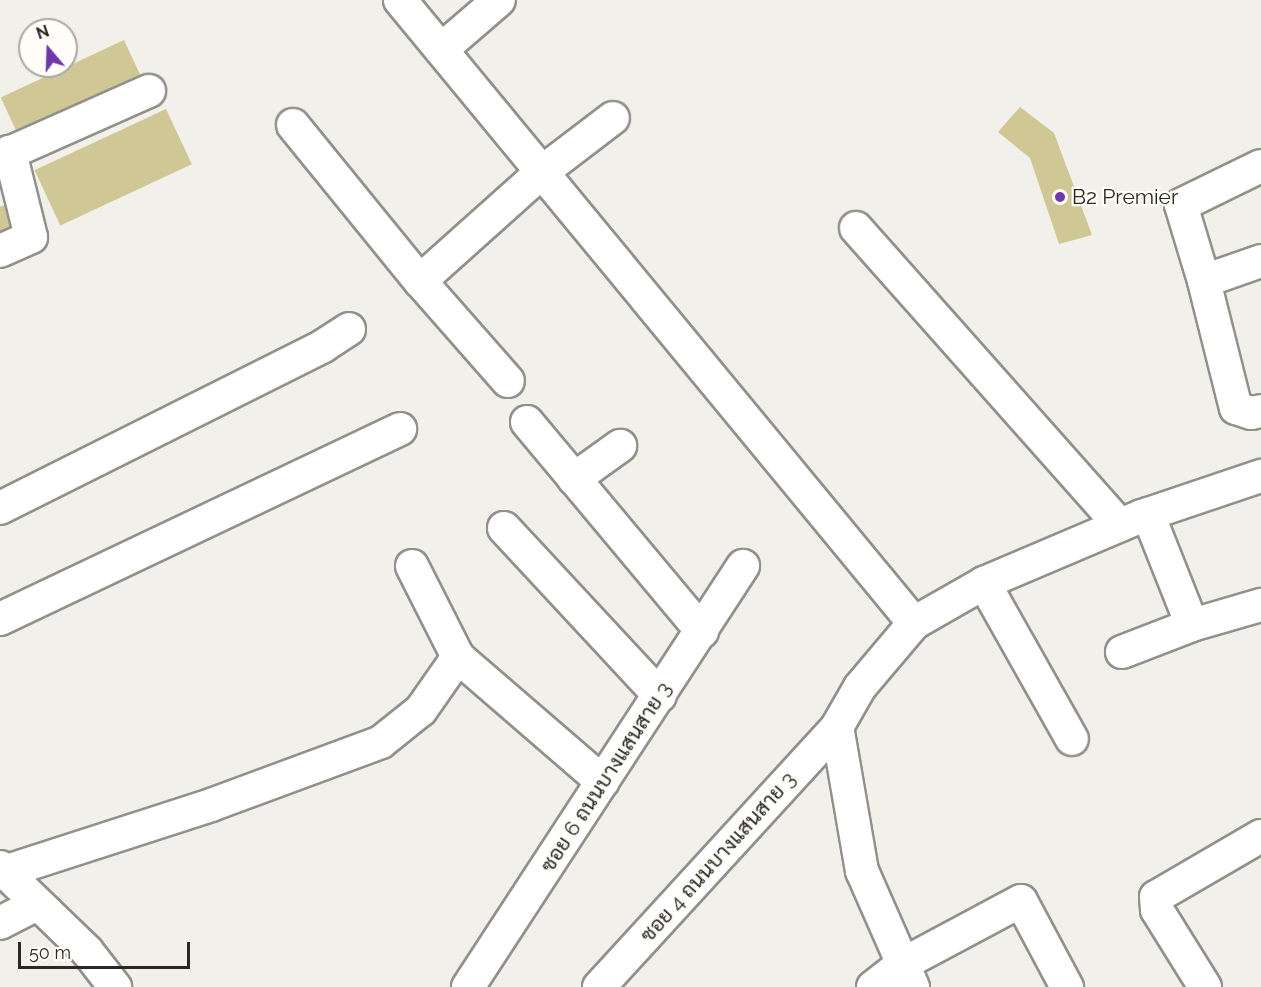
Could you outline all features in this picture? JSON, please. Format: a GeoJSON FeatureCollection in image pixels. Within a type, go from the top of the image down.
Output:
{"type":"FeatureCollection","features":[{"type":"Feature","properties":{"kind":"street"},"geometry":{"type":"LineString","coordinates":[[400,0],[914,623],[984,584],[1134,520],[1261,476]]}},
{"type":"Feature","properties":{"kind":"street"},"geometry":{"type":"LineString","coordinates":[[442,49],[499,0]]}},
{"type":"Feature","properties":{"kind":"street"},"geometry":{"type":"LineString","coordinates":[[0,251],[31,237],[5,154],[149,91]]}},
{"type":"Feature","properties":{"kind":"street"},"geometry":{"type":"LineString","coordinates":[[420,281],[542,172],[613,118]]}},
{"type":"Feature","properties":{"kind":"street"},"geometry":{"type":"LineString","coordinates":[[294,125],[420,281],[508,381]]}},
{"type":"Feature","properties":{"kind":"street"},"geometry":{"type":"LineString","coordinates":[[1261,166],[1181,205],[1204,281],[1236,408],[1251,413],[1261,411]]}},
{"type":"Feature","properties":{"kind":"street"},"geometry":{"type":"LineString","coordinates":[[856,228],[1134,520],[1192,625]]}},
{"type":"Feature","properties":{"kind":"street"},"geometry":{"type":"LineString","coordinates":[[1204,281],[1261,261]]}},
{"type":"Feature","properties":{"kind":"street"},"geometry":{"type":"LineString","coordinates":[[0,508],[323,346],[349,329]]}},
{"type":"Feature","properties":{"kind":"street"},"geometry":{"type":"LineString","coordinates":[[527,422],[702,631]]}},
{"type":"Feature","properties":{"kind":"street"},"geometry":{"type":"LineString","coordinates":[[0,619],[400,429]]}},
{"type":"Feature","properties":{"kind":"street"},"geometry":{"type":"LineString","coordinates":[[574,479],[620,446]]}},
{"type":"Feature","properties":{"kind":"street"},"geometry":{"type":"LineString","coordinates":[[504,528],[660,696]]}},
{"type":"Feature","properties":{"kind":"street"},"geometry":{"type":"LineString","coordinates":[[412,566],[458,657],[603,782]]}},
{"type":"Feature","properties":{"kind":"street","name":"ซอย 6 ถนนบางแสนสาย 3"},"geometry":{"type":"LineString","coordinates":[[468,987],[743,566]]}},
{"type":"Feature","properties":{"kind":"street"},"geometry":{"type":"LineString","coordinates":[[984,584],[1072,739]]}},
{"type":"Feature","properties":{"kind":"street"},"geometry":{"type":"LineString","coordinates":[[1122,652],[1192,625],[1261,605]]}},
{"type":"Feature","properties":{"kind":"street","name":"ซอย 4 ถนนบางแสนสาย 3"},"geometry":{"type":"LineString","coordinates":[[599,987],[837,727],[860,687],[914,623]]}},
{"type":"Feature","properties":{"kind":"street"},"geometry":{"type":"LineString","coordinates":[[115,987],[87,951],[2,869],[211,806],[381,742],[421,710],[458,657]]}},
{"type":"Feature","properties":{"kind":"street"},"geometry":{"type":"LineString","coordinates":[[837,727],[862,871],[907,976]]}},
{"type":"Feature","properties":{"kind":"street"},"geometry":{"type":"LineString","coordinates":[[1205,987],[1157,910],[1156,897],[1261,836]]}},
{"type":"Feature","properties":{"kind":"street"},"geometry":{"type":"LineString","coordinates":[[873,987],[907,976],[1021,901],[1067,987]]}},
{"type":"Feature","properties":{"kind":"street"},"geometry":{"type":"LineString","coordinates":[[0,923],[37,904]]}},
{"type":"Feature","properties":{"kind":"building"},"geometry":{"type":"Polygon","coordinates":[[[124,40],[140,74],[17,132],[1,97],[43,78],[78,78],[78,61],[124,40]]]}},
{"type":"Feature","properties":{"kind":"building","name":"B2 Premier"},"geometry":{"type":"Polygon","coordinates":[[[1020,107],[1054,133],[1092,235],[1059,244],[1030,158],[998,132],[1020,107]]]}},
{"type":"Feature","properties":{"kind":"building"},"geometry":{"type":"Polygon","coordinates":[[[166,109],[192,164],[60,226],[35,170],[166,109]]]}},
{"type":"Feature","properties":{"kind":"building"},"geometry":{"type":"Polygon","coordinates":[[[9,203],[22,232],[0,241],[0,207],[9,203]]]}},
{"type":"Feature","properties":{"kind":"place","name":"B2 Premier"},"geometry":{"type":"Point","coordinates":[1060,197]}}]}
